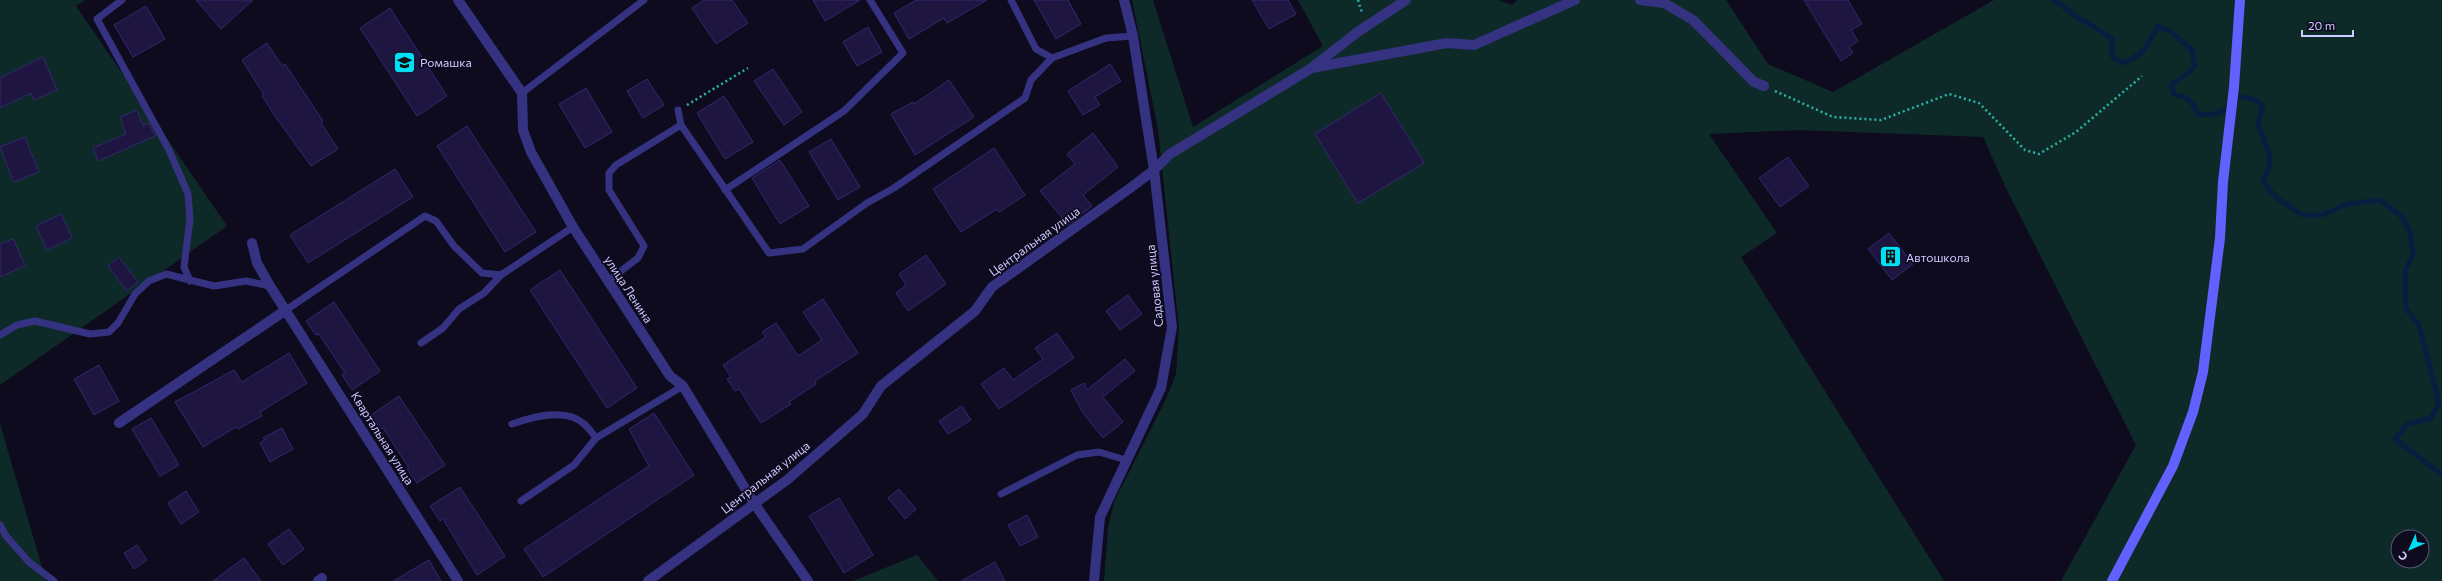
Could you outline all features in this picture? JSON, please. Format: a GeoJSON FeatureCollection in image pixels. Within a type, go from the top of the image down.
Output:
{"type":"FeatureCollection","features":[{"type":"Feature","properties":{"kind":"main road"},"geometry":{"type":"LineString","coordinates":[[2112,581],[2173,466],[2193,412],[2204,372],[2220,238],[2223,182],[2234,86],[2240,0]]}},
{"type":"Feature","properties":{"kind":"street"},"geometry":{"type":"LineString","coordinates":[[458,0],[522,93]]}},
{"type":"Feature","properties":{"kind":"street","name":"Садовая улица"},"geometry":{"type":"LineString","coordinates":[[1094,581],[1100,518],[1161,388],[1172,327],[1154,170],[1133,36],[1124,0]]}},
{"type":"Feature","properties":{"kind":"street","name":"Центральная улица"},"geometry":{"type":"LineString","coordinates":[[648,581],[787,480],[863,414],[881,386],[975,311],[992,287],[1154,170],[1170,154],[1310,69],[1359,31],[1406,0]]}},
{"type":"Feature","properties":{"kind":"street"},"geometry":{"type":"LineString","coordinates":[[1310,69],[1447,43],[1474,46],[1575,0]]}},
{"type":"Feature","properties":{"kind":"street"},"geometry":{"type":"LineString","coordinates":[[1640,0],[1664,3],[1694,20],[1754,82],[1764,86]]}},
{"type":"Feature","properties":{"kind":"street","name":"улица Ленина"},"geometry":{"type":"LineString","coordinates":[[522,93],[523,130],[531,152],[573,227],[670,376],[683,386],[754,503],[808,581]]}},
{"type":"Feature","properties":{"kind":"street","name":"Квартальная улица"},"geometry":{"type":"LineString","coordinates":[[252,243],[257,263],[270,286],[458,581]]}},
{"type":"Feature","properties":{"kind":"street"},"geometry":{"type":"LineString","coordinates":[[119,423],[286,310]]}},
{"type":"Feature","properties":{"kind":"lane"},"geometry":{"type":"LineString","coordinates":[[122,0],[97,19],[168,150],[188,194],[190,219],[184,267],[190,281]]}},
{"type":"Feature","properties":{"kind":"lane"},"geometry":{"type":"LineString","coordinates":[[522,93],[644,0]]}},
{"type":"Feature","properties":{"kind":"lane"},"geometry":{"type":"LineString","coordinates":[[725,190],[844,111],[903,53],[870,0]]}},
{"type":"Feature","properties":{"kind":"lane"},"geometry":{"type":"LineString","coordinates":[[1011,0],[1036,49],[1052,58]]}},
{"type":"Feature","properties":{"kind":"lane"},"geometry":{"type":"LineString","coordinates":[[678,110],[682,125],[769,254],[804,249],[868,203],[894,188],[1025,98],[1031,80],[1052,58],[1106,38],[1133,36]]}},
{"type":"Feature","properties":{"kind":"lane"},"geometry":{"type":"LineString","coordinates":[[608,281],[638,258],[644,246],[609,190],[609,173],[616,165],[682,125]]}},
{"type":"Feature","properties":{"kind":"lane"},"geometry":{"type":"LineString","coordinates":[[286,310],[425,216],[436,221],[454,246],[482,273],[501,275]]}},
{"type":"Feature","properties":{"kind":"lane"},"geometry":{"type":"LineString","coordinates":[[421,343],[443,328],[459,309],[484,293],[501,275],[573,227]]}},
{"type":"Feature","properties":{"kind":"lane"},"geometry":{"type":"LineString","coordinates":[[0,334],[17,325],[36,321],[90,334],[109,332],[118,323],[135,294],[148,280],[166,274],[214,286],[246,281],[270,286]]}},
{"type":"Feature","properties":{"kind":"lane"},"geometry":{"type":"LineString","coordinates":[[521,501],[574,465],[596,438],[683,386]]}},
{"type":"Feature","properties":{"kind":"lane"},"geometry":{"type":"LineString","coordinates":[[512,424],[537,416],[560,415],[583,422],[596,438]]}},
{"type":"Feature","properties":{"kind":"lane"},"geometry":{"type":"LineString","coordinates":[[1001,494],[1077,455],[1099,452],[1126,460]]}},
{"type":"Feature","properties":{"kind":"lane"},"geometry":{"type":"LineString","coordinates":[[0,525],[6,536],[29,562],[54,581]]}},
{"type":"Feature","properties":{"kind":"path"},"geometry":{"type":"LineString","coordinates":[[678,110],[748,68]]}},
{"type":"Feature","properties":{"kind":"path"},"geometry":{"type":"LineString","coordinates":[[1764,86],[1833,117],[1881,120],[1949,94],[1979,103],[2025,150],[2039,154],[2076,132],[2142,76]]}},
{"type":"Feature","properties":{"kind":"green space"},"geometry":{"type":"Polygon","coordinates":[[[0,0],[85,0],[76,6],[227,226],[0,385],[0,0]]]}},
{"type":"Feature","properties":{"kind":"green space"},"geometry":{"type":"Polygon","coordinates":[[[1132,0],[1153,0],[1193,127],[1323,46],[1298,0],[1498,0],[1512,5],[1517,0],[1726,0],[1768,64],[1833,92],[1994,0],[2442,0],[2442,581],[2061,581],[2136,445],[2006,188],[1983,137],[1798,130],[1709,134],[1777,233],[1741,257],[1944,581],[1104,581],[1108,528],[1114,502],[1167,397],[1176,374],[1179,328],[1158,129],[1132,0]]]}},
{"type":"Feature","properties":{"kind":"green space"},"geometry":{"type":"Polygon","coordinates":[[[0,424],[46,581],[0,581],[0,424]]]}},
{"type":"Feature","properties":{"kind":"green space"},"geometry":{"type":"Polygon","coordinates":[[[917,555],[938,581],[853,581],[917,555]]]}},
{"type":"Feature","properties":{"kind":"building"},"geometry":{"type":"Polygon","coordinates":[[[196,0],[253,0],[221,29],[196,0]]]}},
{"type":"Feature","properties":{"kind":"building"},"geometry":{"type":"Polygon","coordinates":[[[704,0],[732,0],[748,23],[716,44],[692,8],[704,0]]]}},
{"type":"Feature","properties":{"kind":"building"},"geometry":{"type":"Polygon","coordinates":[[[813,0],[860,0],[825,21],[813,0]]]}},
{"type":"Feature","properties":{"kind":"building"},"geometry":{"type":"Polygon","coordinates":[[[916,0],[987,0],[947,23],[944,18],[909,39],[894,13],[916,0]]]}},
{"type":"Feature","properties":{"kind":"building"},"geometry":{"type":"Polygon","coordinates":[[[1034,0],[1068,0],[1081,24],[1056,39],[1034,0]]]}},
{"type":"Feature","properties":{"kind":"building"},"geometry":{"type":"Polygon","coordinates":[[[1252,0],[1288,0],[1296,14],[1269,29],[1252,0]]]}},
{"type":"Feature","properties":{"kind":"building"},"geometry":{"type":"Polygon","coordinates":[[[1804,0],[1848,0],[1862,24],[1851,30],[1858,41],[1849,47],[1853,53],[1841,61],[1804,0]]]}},
{"type":"Feature","properties":{"kind":"building"},"geometry":{"type":"Polygon","coordinates":[[[146,6],[165,39],[133,57],[114,25],[146,6]]]}},
{"type":"Feature","properties":{"kind":"building","name":"Ромашка"},"geometry":{"type":"Polygon","coordinates":[[[390,8],[447,96],[417,116],[360,28],[390,8]]]}},
{"type":"Feature","properties":{"kind":"building"},"geometry":{"type":"Polygon","coordinates":[[[868,27],[882,52],[857,66],[843,42],[868,27]]]}},
{"type":"Feature","properties":{"kind":"building"},"geometry":{"type":"Polygon","coordinates":[[[267,43],[282,66],[285,64],[323,121],[321,123],[338,149],[311,166],[262,96],[264,95],[242,60],[267,43]]]}},
{"type":"Feature","properties":{"kind":"building"},"geometry":{"type":"Polygon","coordinates":[[[43,57],[57,90],[34,100],[31,93],[0,108],[0,78],[43,57]]]}},
{"type":"Feature","properties":{"kind":"building"},"geometry":{"type":"Polygon","coordinates":[[[1110,64],[1121,81],[1095,97],[1100,105],[1083,115],[1068,91],[1110,64]]]}},
{"type":"Feature","properties":{"kind":"building"},"geometry":{"type":"Polygon","coordinates":[[[773,69],[802,112],[784,125],[754,81],[773,69]]]}},
{"type":"Feature","properties":{"kind":"building"},"geometry":{"type":"Polygon","coordinates":[[[647,79],[664,105],[643,118],[627,91],[647,79]]]}},
{"type":"Feature","properties":{"kind":"building"},"geometry":{"type":"Polygon","coordinates":[[[949,80],[974,117],[915,155],[891,114],[913,102],[914,104],[949,80]]]}},
{"type":"Feature","properties":{"kind":"building"},"geometry":{"type":"Polygon","coordinates":[[[586,88],[612,132],[585,148],[559,104],[586,88]]]}},
{"type":"Feature","properties":{"kind":"building"},"geometry":{"type":"Polygon","coordinates":[[[1381,93],[1424,163],[1358,203],[1315,134],[1381,93]]]}},
{"type":"Feature","properties":{"kind":"building"},"geometry":{"type":"Polygon","coordinates":[[[724,96],[753,142],[725,159],[697,113],[724,96]]]}},
{"type":"Feature","properties":{"kind":"building"},"geometry":{"type":"Polygon","coordinates":[[[137,110],[143,126],[149,123],[155,136],[98,161],[93,148],[126,134],[120,117],[137,110]]]}},
{"type":"Feature","properties":{"kind":"building"},"geometry":{"type":"Polygon","coordinates":[[[467,126],[536,232],[505,252],[437,146],[467,126]]]}},
{"type":"Feature","properties":{"kind":"building"},"geometry":{"type":"Polygon","coordinates":[[[1093,133],[1118,167],[1083,195],[1092,206],[1068,225],[1040,191],[1075,164],[1067,154],[1093,133]]]}},
{"type":"Feature","properties":{"kind":"building"},"geometry":{"type":"Polygon","coordinates":[[[25,137],[39,172],[14,182],[0,147],[25,137]]]}},
{"type":"Feature","properties":{"kind":"building"},"geometry":{"type":"Polygon","coordinates":[[[831,139],[860,187],[838,200],[809,152],[831,139]]]}},
{"type":"Feature","properties":{"kind":"building"},"geometry":{"type":"Polygon","coordinates":[[[994,148],[1025,195],[999,212],[997,209],[961,232],[933,189],[994,148]]]}},
{"type":"Feature","properties":{"kind":"building"},"geometry":{"type":"Polygon","coordinates":[[[1788,157],[1809,186],[1780,207],[1759,178],[1788,157]]]}},
{"type":"Feature","properties":{"kind":"building"},"geometry":{"type":"Polygon","coordinates":[[[780,160],[809,206],[780,224],[752,178],[780,160]]]}},
{"type":"Feature","properties":{"kind":"building"},"geometry":{"type":"Polygon","coordinates":[[[395,169],[413,197],[308,263],[290,235],[395,169]]]}},
{"type":"Feature","properties":{"kind":"building"},"geometry":{"type":"Polygon","coordinates":[[[61,214],[72,238],[47,250],[36,226],[61,214]]]}},
{"type":"Feature","properties":{"kind":"building","name":"Автошкола"},"geometry":{"type":"Polygon","coordinates":[[[1889,233],[1913,264],[1892,280],[1868,249],[1889,233]]]}},
{"type":"Feature","properties":{"kind":"building"},"geometry":{"type":"Polygon","coordinates":[[[13,239],[25,265],[0,277],[0,244],[13,239]]]}},
{"type":"Feature","properties":{"kind":"building"},"geometry":{"type":"Polygon","coordinates":[[[926,255],[946,284],[908,311],[896,293],[906,285],[899,274],[926,255]]]}},
{"type":"Feature","properties":{"kind":"building"},"geometry":{"type":"Polygon","coordinates":[[[119,257],[138,282],[127,291],[108,266],[119,257]]]}},
{"type":"Feature","properties":{"kind":"building"},"geometry":{"type":"Polygon","coordinates":[[[560,270],[637,388],[607,408],[530,290],[560,270]]]}},
{"type":"Feature","properties":{"kind":"building"},"geometry":{"type":"Polygon","coordinates":[[[1128,295],[1142,314],[1120,330],[1106,311],[1128,295]]]}},
{"type":"Feature","properties":{"kind":"building"},"geometry":{"type":"Polygon","coordinates":[[[823,299],[858,353],[815,381],[816,384],[789,402],[791,404],[761,423],[739,389],[735,391],[727,379],[731,377],[723,365],[766,337],[762,332],[776,323],[798,356],[822,340],[803,312],[823,299]]]}},
{"type":"Feature","properties":{"kind":"building"},"geometry":{"type":"Polygon","coordinates":[[[334,302],[380,371],[352,390],[342,375],[345,373],[319,334],[316,335],[306,321],[334,302]]]}},
{"type":"Feature","properties":{"kind":"building"},"geometry":{"type":"Polygon","coordinates":[[[1057,333],[1074,358],[999,409],[981,384],[1004,368],[1013,380],[1043,359],[1035,348],[1057,333]]]}},
{"type":"Feature","properties":{"kind":"building"},"geometry":{"type":"Polygon","coordinates":[[[289,353],[307,383],[260,412],[262,416],[238,429],[236,427],[203,447],[175,402],[234,370],[242,382],[289,353]]]}},
{"type":"Feature","properties":{"kind":"building"},"geometry":{"type":"Polygon","coordinates":[[[1125,359],[1135,371],[1103,397],[1123,422],[1103,438],[1083,413],[1071,390],[1084,383],[1087,390],[1125,359]]]}},
{"type":"Feature","properties":{"kind":"building"},"geometry":{"type":"Polygon","coordinates":[[[99,365],[119,401],[94,415],[74,379],[99,365]]]}},
{"type":"Feature","properties":{"kind":"building"},"geometry":{"type":"Polygon","coordinates":[[[399,396],[445,465],[417,483],[383,428],[380,429],[371,415],[399,396]]]}},
{"type":"Feature","properties":{"kind":"building"},"geometry":{"type":"Polygon","coordinates":[[[962,406],[971,420],[948,434],[939,421],[962,406]]]}},
{"type":"Feature","properties":{"kind":"building"},"geometry":{"type":"Polygon","coordinates":[[[654,413],[694,475],[543,577],[524,549],[649,466],[629,429],[654,413]]]}},
{"type":"Feature","properties":{"kind":"building"},"geometry":{"type":"Polygon","coordinates":[[[151,418],[179,465],[160,476],[132,429],[151,418]]]}},
{"type":"Feature","properties":{"kind":"building"},"geometry":{"type":"Polygon","coordinates":[[[282,428],[293,449],[270,462],[260,443],[265,440],[263,438],[282,428]]]}},
{"type":"Feature","properties":{"kind":"building"},"geometry":{"type":"Polygon","coordinates":[[[460,487],[505,556],[477,575],[443,519],[440,521],[430,506],[460,487]]]}},
{"type":"Feature","properties":{"kind":"building"},"geometry":{"type":"Polygon","coordinates":[[[899,489],[916,509],[905,519],[888,498],[899,489]]]}},
{"type":"Feature","properties":{"kind":"building"},"geometry":{"type":"Polygon","coordinates":[[[186,491],[199,512],[181,524],[168,503],[186,491]]]}},
{"type":"Feature","properties":{"kind":"building"},"geometry":{"type":"Polygon","coordinates":[[[839,498],[873,555],[844,573],[809,516],[839,498]]]}},
{"type":"Feature","properties":{"kind":"building"},"geometry":{"type":"Polygon","coordinates":[[[1027,515],[1038,537],[1020,546],[1008,525],[1027,515]]]}},
{"type":"Feature","properties":{"kind":"building"},"geometry":{"type":"Polygon","coordinates":[[[289,529],[304,549],[283,565],[268,544],[289,529]]]}},
{"type":"Feature","properties":{"kind":"building"},"geometry":{"type":"Polygon","coordinates":[[[137,545],[147,560],[134,569],[124,553],[137,545]]]}},
{"type":"Feature","properties":{"kind":"building"},"geometry":{"type":"Polygon","coordinates":[[[244,558],[261,581],[213,581],[244,558]]]}},
{"type":"Feature","properties":{"kind":"building"},"geometry":{"type":"Polygon","coordinates":[[[429,560],[441,581],[393,581],[429,560]]]}},
{"type":"Feature","properties":{"kind":"building"},"geometry":{"type":"Polygon","coordinates":[[[995,562],[1005,581],[961,581],[995,562]]]}},
{"type":"Feature","properties":{"kind":"waterway"},"geometry":{"type":"LineString","coordinates":[[2053,0],[2078,18],[2112,39],[2112,56],[2121,63],[2134,58],[2144,50],[2158,26],[2171,32],[2192,50],[2195,66],[2171,86],[2175,95],[2190,101],[2198,115],[2216,114],[2228,108],[2239,97],[2253,99],[2263,106],[2258,123],[2271,160],[2263,182],[2276,197],[2302,215],[2322,215],[2347,204],[2380,200],[2403,218],[2410,233],[2413,254],[2405,271],[2406,309],[2419,325],[2439,403],[2431,418],[2408,424],[2395,439],[2442,475]]}},
{"type":"Feature","properties":{"kind":"place","name":"Ромашка"},"geometry":{"type":"Point","coordinates":[404,62]}},
{"type":"Feature","properties":{"kind":"place","name":"Автошкола"},"geometry":{"type":"Point","coordinates":[1891,257]}}]}
